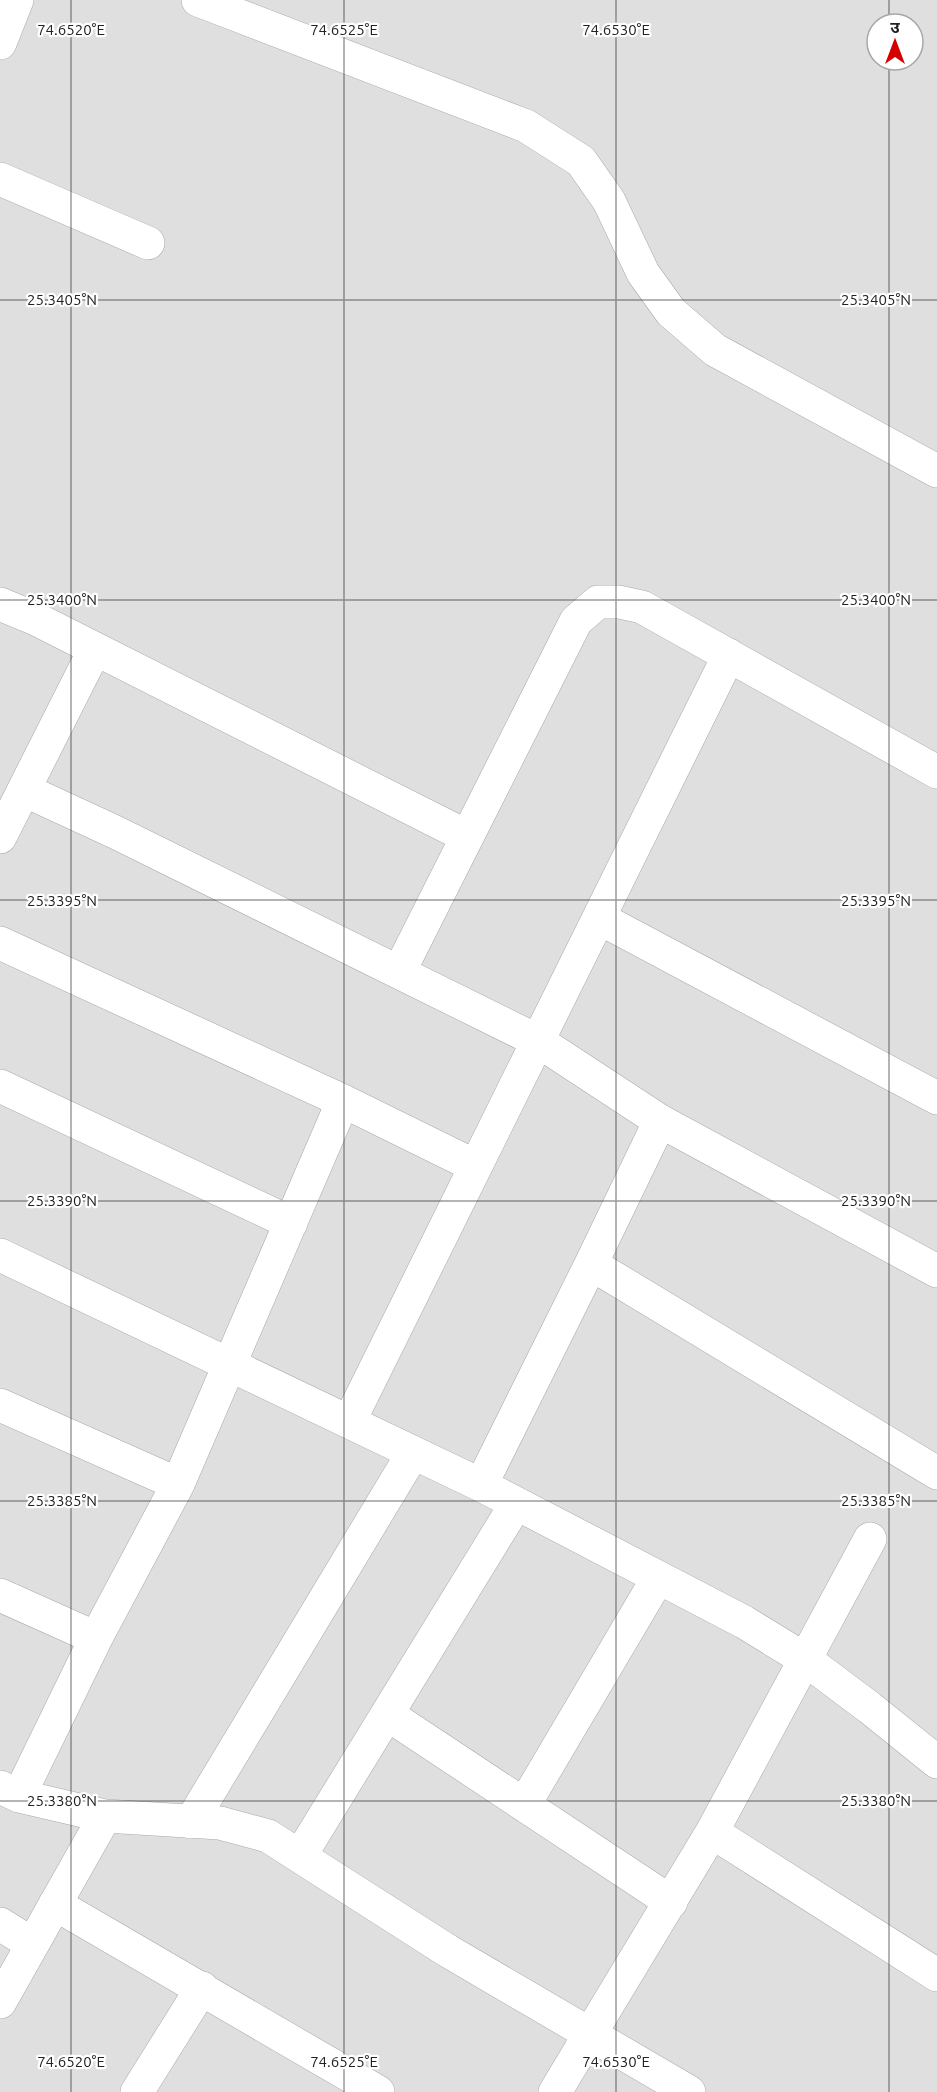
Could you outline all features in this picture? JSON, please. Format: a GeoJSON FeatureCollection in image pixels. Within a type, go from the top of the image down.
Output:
{"type":"FeatureCollection","features":[{"type":"Feature","properties":{"kind":"street"},"geometry":{"type":"LineString","coordinates":[[0,43],[17,0]]}},
{"type":"Feature","properties":{"kind":"street"},"geometry":{"type":"LineString","coordinates":[[198,0],[526,126],[582,160],[609,201],[643,273],[671,312],[715,350],[937,471]]}},
{"type":"Feature","properties":{"kind":"street"},"geometry":{"type":"LineString","coordinates":[[0,179],[148,243]]}},
{"type":"Feature","properties":{"kind":"street"},"geometry":{"type":"LineString","coordinates":[[399,972],[576,621],[598,602],[619,602],[642,607],[937,772]]}},
{"type":"Feature","properties":{"kind":"street"},"geometry":{"type":"LineString","coordinates":[[0,604],[36,619],[466,836]]}},
{"type":"Feature","properties":{"kind":"street"},"geometry":{"type":"LineString","coordinates":[[0,837],[95,649]]}},
{"type":"Feature","properties":{"kind":"street"},"geometry":{"type":"LineString","coordinates":[[349,1422],[729,655]]}},
{"type":"Feature","properties":{"kind":"street"},"geometry":{"type":"LineString","coordinates":[[24,790],[115,832],[538,1041],[660,1121],[937,1271]]}},
{"type":"Feature","properties":{"kind":"street"},"geometry":{"type":"LineString","coordinates":[[599,918],[937,1098]]}},
{"type":"Feature","properties":{"kind":"street"},"geometry":{"type":"LineString","coordinates":[[0,943],[343,1101],[475,1166]]}},
{"type":"Feature","properties":{"kind":"street"},"geometry":{"type":"LineString","coordinates":[[0,1086],[291,1223]]}},
{"type":"Feature","properties":{"kind":"street"},"geometry":{"type":"LineString","coordinates":[[343,1101],[178,1484],[96,1638],[10,1791],[105,1816],[220,1823],[268,1836],[448,1951],[689,2092]]}},
{"type":"Feature","properties":{"kind":"street"},"geometry":{"type":"LineString","coordinates":[[481,1485],[660,1121]]}},
{"type":"Feature","properties":{"kind":"street"},"geometry":{"type":"LineString","coordinates":[[0,1255],[481,1485],[744,1622],[806,1660],[937,1762]]}},
{"type":"Feature","properties":{"kind":"street"},"geometry":{"type":"LineString","coordinates":[[591,1264],[937,1473]]}},
{"type":"Feature","properties":{"kind":"street"},"geometry":{"type":"LineString","coordinates":[[0,1405],[178,1484]]}},
{"type":"Feature","properties":{"kind":"street"},"geometry":{"type":"LineString","coordinates":[[191,1822],[413,1453]]}},
{"type":"Feature","properties":{"kind":"street"},"geometry":{"type":"LineString","coordinates":[[300,1856],[516,1504]]}},
{"type":"Feature","properties":{"kind":"street"},"geometry":{"type":"LineString","coordinates":[[555,2092],[712,1832],[870,1539]]}},
{"type":"Feature","properties":{"kind":"street"},"geometry":{"type":"LineString","coordinates":[[524,1805],[658,1578]]}},
{"type":"Feature","properties":{"kind":"street"},"geometry":{"type":"LineString","coordinates":[[0,1595],[96,1638]]}},
{"type":"Feature","properties":{"kind":"street"},"geometry":{"type":"LineString","coordinates":[[387,1714],[671,1902]]}},
{"type":"Feature","properties":{"kind":"street"},"geometry":{"type":"LineString","coordinates":[[0,2002],[105,1816]]}},
{"type":"Feature","properties":{"kind":"street"},"geometry":{"type":"LineString","coordinates":[[712,1832],[937,1975]]}},
{"type":"Feature","properties":{"kind":"street"},"geometry":{"type":"LineString","coordinates":[[55,1904],[378,2092]]}},
{"type":"Feature","properties":{"kind":"street"},"geometry":{"type":"LineString","coordinates":[[0,1924],[33,1944]]}},
{"type":"Feature","properties":{"kind":"street"},"geometry":{"type":"LineString","coordinates":[[138,2092],[202,1988]]}},
{"type":"Feature","properties":{"kind":"shaded area"},"geometry":{"type":"Polygon","coordinates":[[[0,0],[937,0],[937,2092],[0,2092],[0,0]]]}}]}
